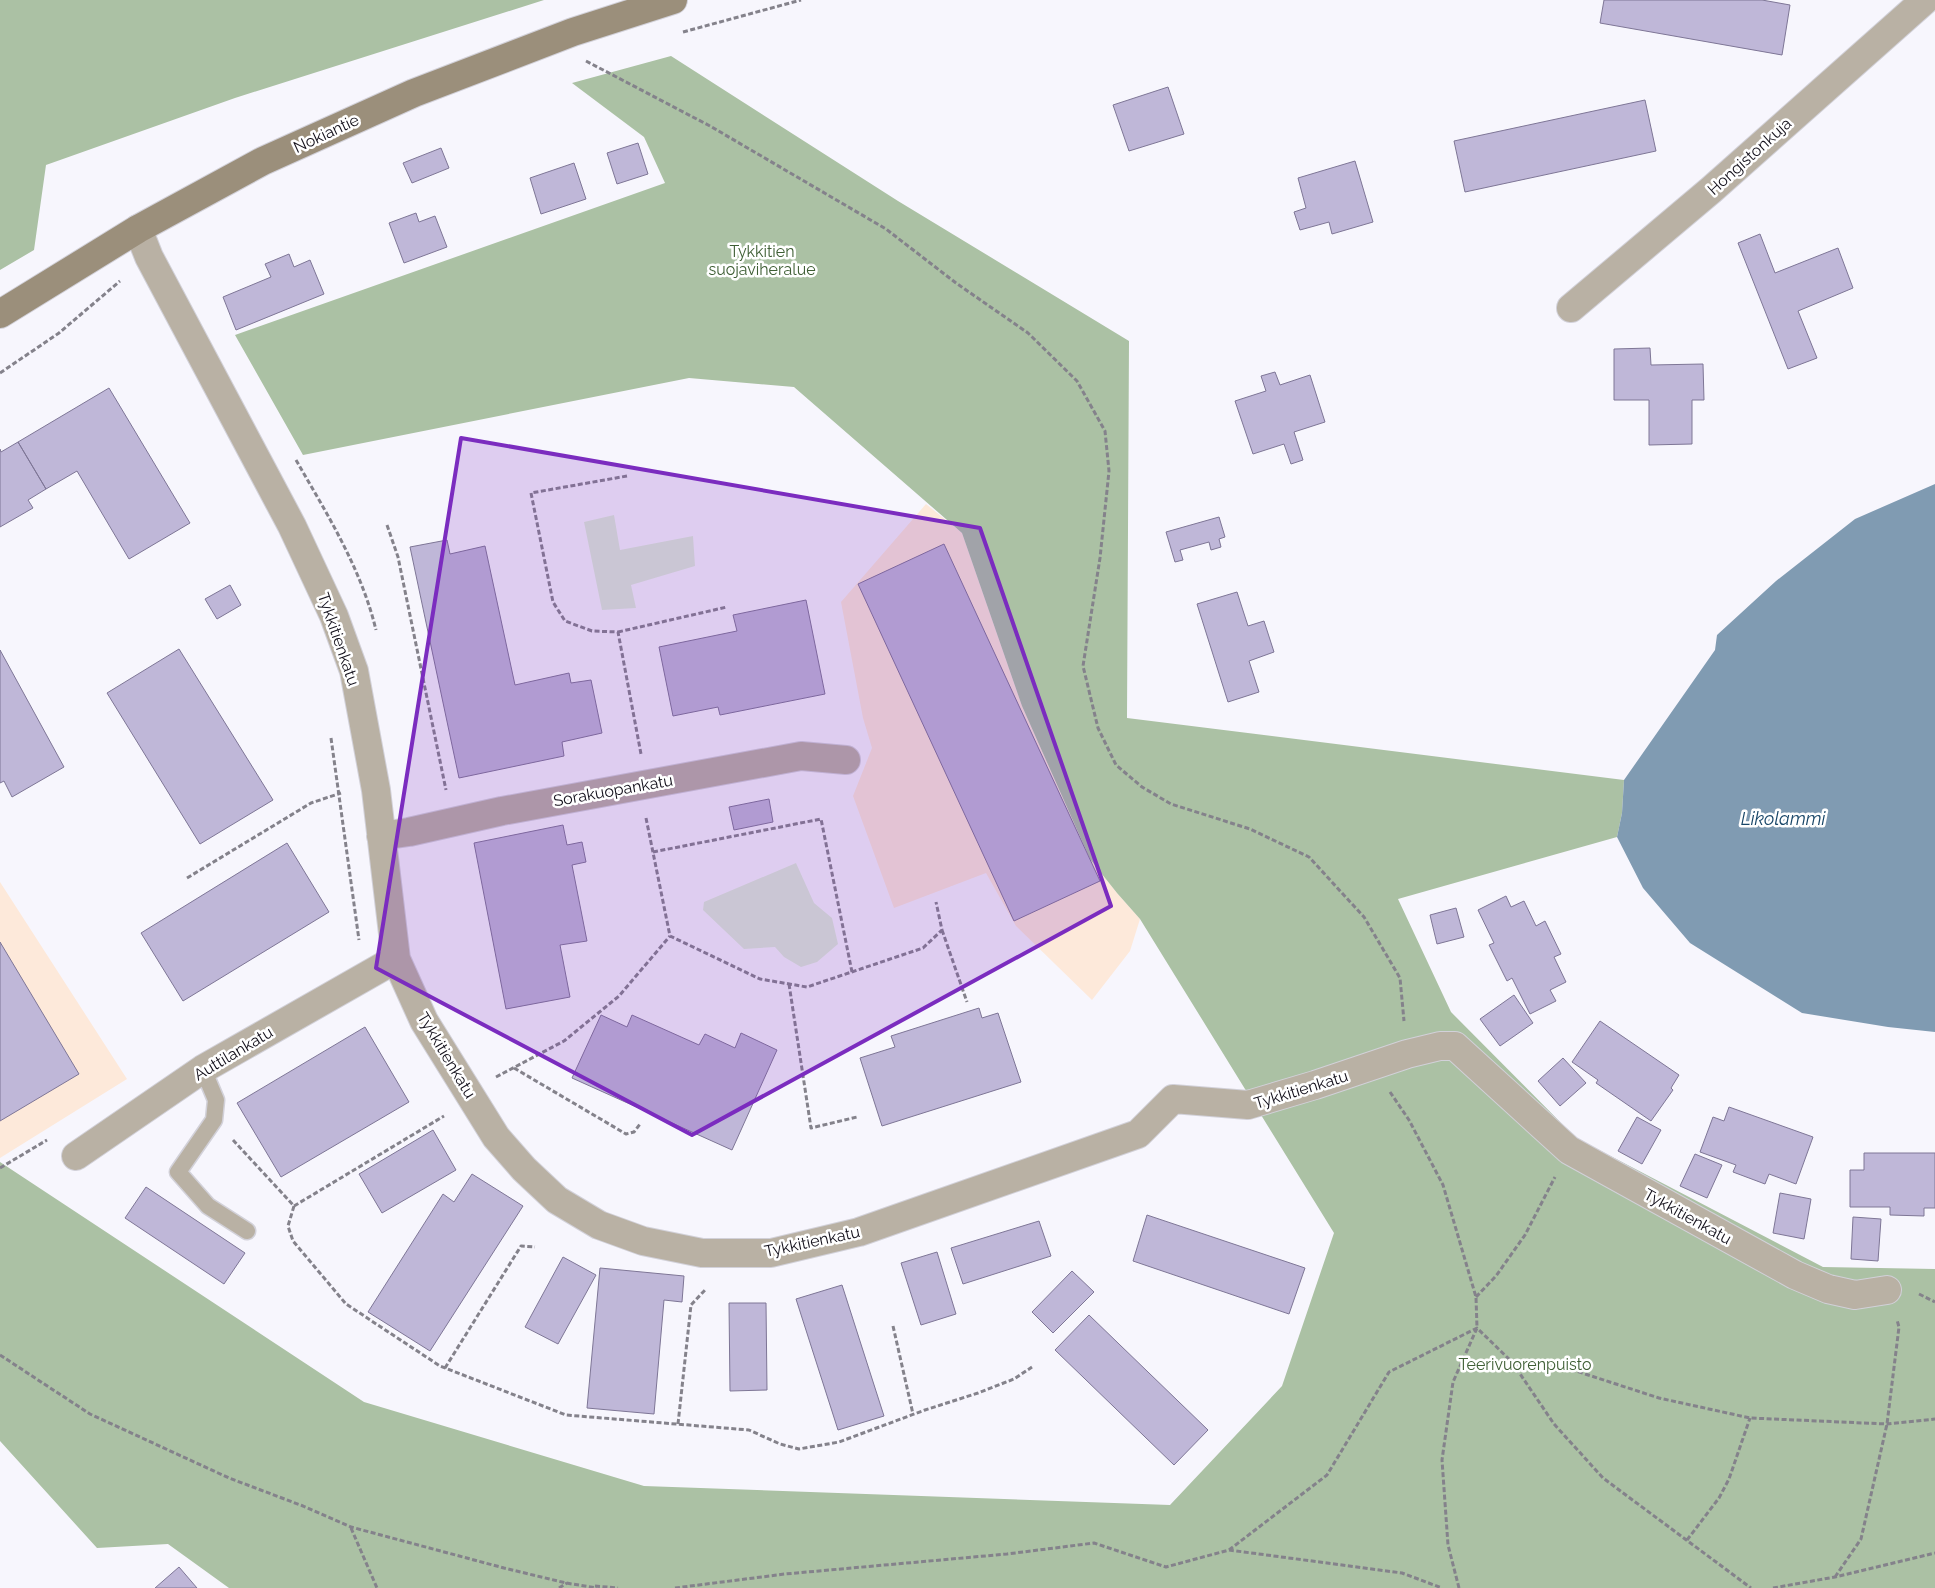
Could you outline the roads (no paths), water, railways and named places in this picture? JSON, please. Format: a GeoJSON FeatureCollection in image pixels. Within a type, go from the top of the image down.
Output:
{"type":"FeatureCollection","features":[{"type":"Feature","properties":{"kind":"main road","name":"Nokiantie"},"geometry":{"type":"LineString","coordinates":[[0,314],[138,229],[263,162],[414,93],[573,32],[674,0]]}},
{"type":"Feature","properties":{"kind":"street","name":"Hongistonkuja"},"geometry":{"type":"LineString","coordinates":[[1571,308],[1712,190],[1925,0]]}},
{"type":"Feature","properties":{"kind":"street","name":"Tykkitienkatu"},"geometry":{"type":"LineString","coordinates":[[138,229],[149,257],[292,526],[334,616],[354,671],[369,748],[396,959],[424,1021],[480,1090],[496,1137],[524,1169],[558,1202],[599,1224],[642,1240],[702,1253],[771,1253],[859,1232],[1138,1134],[1173,1099],[1248,1105],[1407,1054],[1440,1046],[1455,1046],[1569,1150],[1803,1278],[1828,1289],[1855,1295],[1887,1290]]}},
{"type":"Feature","properties":{"kind":"street","name":"Sorakuopankatu"},"geometry":{"type":"LineString","coordinates":[[381,836],[640,785],[802,756],[846,760]]}},
{"type":"Feature","properties":{"kind":"street","name":"Auttilankatu"},"geometry":{"type":"LineString","coordinates":[[76,1156],[203,1069],[396,959]]}},
{"type":"Feature","properties":{"kind":"lane"},"geometry":{"type":"LineString","coordinates":[[203,1069],[216,1100],[214,1120],[178,1172],[208,1206],[247,1231]]}},
{"type":"Feature","properties":{"kind":"water","name":"Likolammi"},"geometry":{"type":"Polygon","coordinates":[[[1935,484],[1935,1032],[1888,1027],[1802,1013],[1690,943],[1643,888],[1617,837],[1622,813],[1624,780],[1715,650],[1717,635],[1776,581],[1855,519],[1935,484]]]}},
{"type":"Feature","properties":{"kind":"park label","name":"Tykkitien suojaviheralue"},"geometry":{"type":"Point","coordinates":[762,260]}},
{"type":"Feature","properties":{"kind":"park label","name":"Teerivuorenpuisto"},"geometry":{"type":"Point","coordinates":[1525,1364]}}]}
